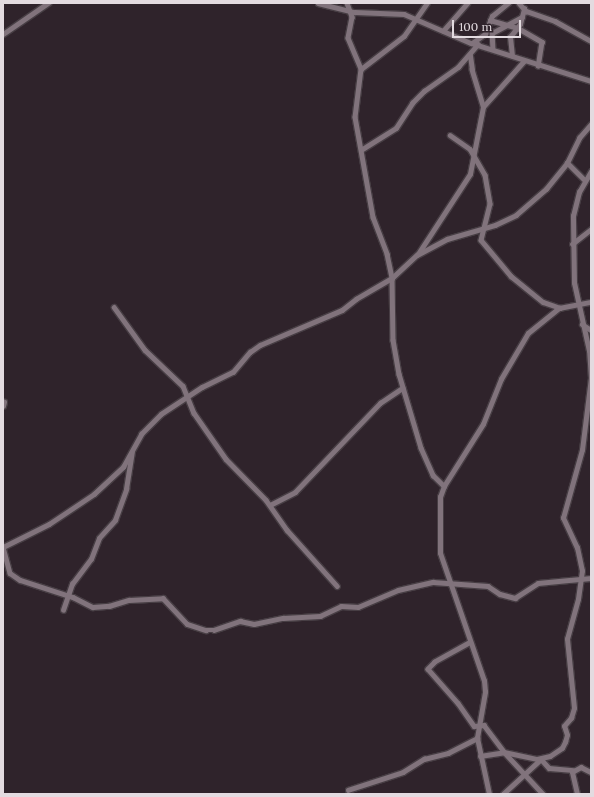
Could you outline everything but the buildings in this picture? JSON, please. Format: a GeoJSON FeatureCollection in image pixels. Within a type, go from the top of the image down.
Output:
{"type":"FeatureCollection","features":[{"type":"Feature","properties":{"kind":"street"},"geometry":{"type":"LineString","coordinates":[[3,34],[48,3]]}},
{"type":"Feature","properties":{"kind":"street"},"geometry":{"type":"LineString","coordinates":[[318,3],[350,11],[396,13],[417,20],[471,43],[493,48],[538,66],[591,81]]}},
{"type":"Feature","properties":{"kind":"street"},"geometry":{"type":"LineString","coordinates":[[347,3],[352,17],[348,38],[360,69],[355,118],[373,217],[387,254],[392,278],[393,340],[402,388],[427,463],[433,475],[444,486]]}},
{"type":"Feature","properties":{"kind":"street"},"geometry":{"type":"LineString","coordinates":[[360,69],[394,44],[417,20],[427,3]]}},
{"type":"Feature","properties":{"kind":"street"},"geometry":{"type":"LineString","coordinates":[[443,31],[467,3]]}},
{"type":"Feature","properties":{"kind":"street"},"geometry":{"type":"LineString","coordinates":[[493,48],[490,20],[508,3]]}},
{"type":"Feature","properties":{"kind":"street"},"geometry":{"type":"LineString","coordinates":[[519,3],[524,9],[555,21],[591,41]]}},
{"type":"Feature","properties":{"kind":"street"},"geometry":{"type":"LineString","coordinates":[[512,56],[510,37],[518,28],[523,17],[524,9]]}},
{"type":"Feature","properties":{"kind":"street"},"geometry":{"type":"LineString","coordinates":[[492,33],[508,26],[530,12]]}},
{"type":"Feature","properties":{"kind":"street"},"geometry":{"type":"LineString","coordinates":[[490,20],[518,28],[542,42],[538,66]]}},
{"type":"Feature","properties":{"kind":"street"},"geometry":{"type":"LineString","coordinates":[[471,43],[481,38],[490,26]]}},
{"type":"Feature","properties":{"kind":"street"},"geometry":{"type":"LineString","coordinates":[[361,150],[396,128],[412,103],[424,91],[458,67],[478,44]]}},
{"type":"Feature","properties":{"kind":"street"},"geometry":{"type":"LineString","coordinates":[[470,55],[472,70],[483,107],[470,174],[417,255],[392,278],[356,298],[342,310],[260,345],[250,352],[233,372],[188,397],[151,424],[132,448],[122,467],[94,494],[49,524],[3,547],[10,572],[20,580],[68,596],[93,607],[128,600],[163,598],[188,624],[214,630],[240,621],[254,624],[283,618],[320,616],[341,606],[358,607],[398,590],[433,582],[488,586],[500,594],[515,598],[538,583],[591,578]]}},
{"type":"Feature","properties":{"kind":"street"},"geometry":{"type":"LineString","coordinates":[[483,107],[524,61]]}},
{"type":"Feature","properties":{"kind":"street"},"geometry":{"type":"LineString","coordinates":[[417,255],[447,239],[484,229],[508,220],[526,209],[546,189],[567,163],[579,138],[591,124]]}},
{"type":"Feature","properties":{"kind":"street"},"geometry":{"type":"LineString","coordinates":[[450,135],[473,154],[485,175],[489,194],[489,214],[481,240],[511,276],[544,302],[560,308]]}},
{"type":"Feature","properties":{"kind":"street"},"geometry":{"type":"LineString","coordinates":[[567,163],[584,180]]}},
{"type":"Feature","properties":{"kind":"street"},"geometry":{"type":"LineString","coordinates":[[503,794],[525,776],[541,759],[562,748],[567,735],[564,726],[571,718],[574,708],[567,639],[581,578],[582,562],[563,518],[582,450],[591,378],[589,351],[577,304],[572,244],[572,216],[584,180],[591,171]]}},
{"type":"Feature","properties":{"kind":"street"},"geometry":{"type":"LineString","coordinates":[[572,244],[591,229]]}},
{"type":"Feature","properties":{"kind":"street"},"geometry":{"type":"LineString","coordinates":[[489,794],[477,738],[485,692],[481,670],[469,643],[440,553],[439,508],[444,486],[483,424],[501,380],[528,333],[560,308],[591,302]]}},
{"type":"Feature","properties":{"kind":"street"},"geometry":{"type":"LineString","coordinates":[[114,307],[140,344],[179,381],[197,418],[209,431],[226,459],[270,505],[287,530],[337,586]]}},
{"type":"Feature","properties":{"kind":"street"},"geometry":{"type":"LineString","coordinates":[[582,324],[591,330]]}},
{"type":"Feature","properties":{"kind":"street"},"geometry":{"type":"LineString","coordinates":[[270,505],[296,492],[380,403],[402,388]]}},
{"type":"Feature","properties":{"kind":"street"},"geometry":{"type":"LineString","coordinates":[[63,610],[72,584],[91,559],[99,538],[115,520],[126,489],[132,448]]}},
{"type":"Feature","properties":{"kind":"street"},"geometry":{"type":"LineString","coordinates":[[469,643],[435,662],[428,669],[458,704],[468,720],[474,726],[479,727],[484,725],[504,752],[543,794]]}},
{"type":"Feature","properties":{"kind":"street"},"geometry":{"type":"LineString","coordinates":[[348,790],[403,772],[424,758],[448,753],[477,738]]}},
{"type":"Feature","properties":{"kind":"street"},"geometry":{"type":"LineString","coordinates":[[480,756],[504,752],[541,759],[550,768],[573,770],[581,767],[591,772]]}},
{"type":"Feature","properties":{"kind":"street"},"geometry":{"type":"LineString","coordinates":[[573,770],[577,794]]}}]}
